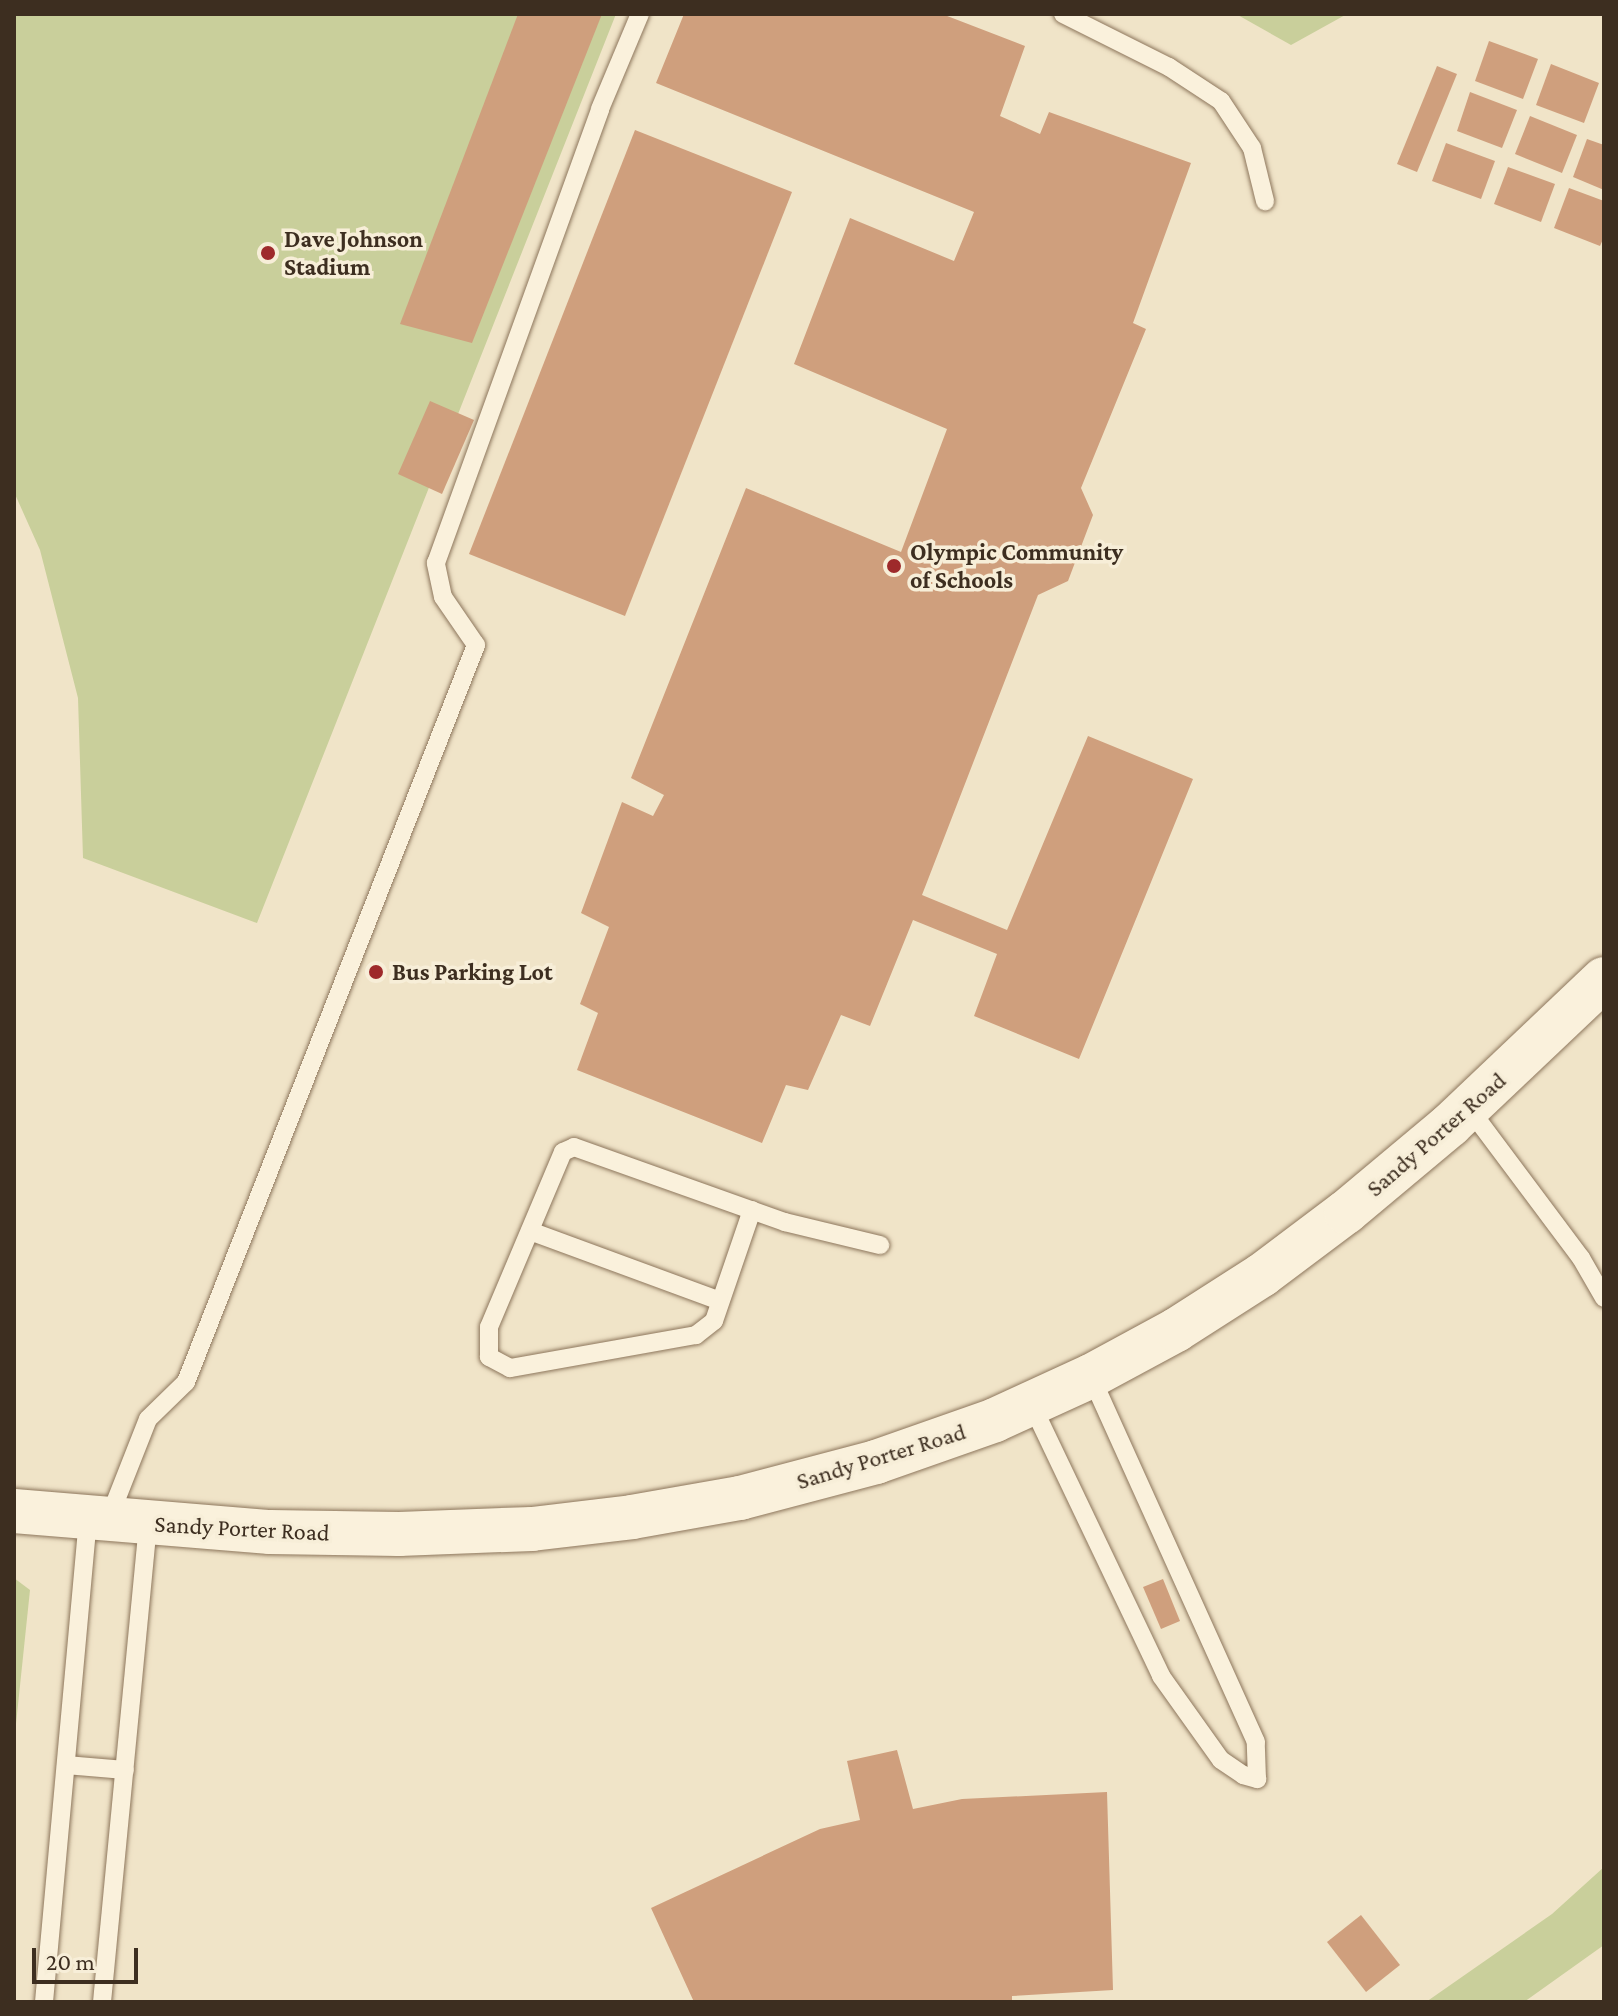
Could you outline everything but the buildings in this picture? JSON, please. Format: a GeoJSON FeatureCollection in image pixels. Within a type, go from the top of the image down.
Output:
{"type":"FeatureCollection","features":[{"type":"Feature","properties":{"kind":"street","name":"Sandy Porter Road"},"geometry":{"type":"LineString","coordinates":[[14,1511],[270,1532],[399,1534],[532,1529],[632,1517],[740,1498],[876,1462],[995,1420],[1091,1376],[1176,1330],[1262,1275],[1346,1212],[1468,1107],[1604,979]]}},
{"type":"Feature","properties":{"kind":"lane"},"geometry":{"type":"LineString","coordinates":[[44,2002],[66,1765],[115,1521],[148,1419],[186,1382],[476,645],[443,597],[436,563],[600,109],[640,14]]}},
{"type":"Feature","properties":{"kind":"lane"},"geometry":{"type":"LineString","coordinates":[[1063,14],[1169,67],[1221,101],[1252,148],[1265,201]]}},
{"type":"Feature","properties":{"kind":"lane"},"geometry":{"type":"LineString","coordinates":[[1468,1107],[1581,1258],[1604,1298]]}},
{"type":"Feature","properties":{"kind":"lane"},"geometry":{"type":"LineString","coordinates":[[752,1210],[714,1321],[696,1335],[510,1368],[489,1357],[489,1327],[563,1152],[574,1147],[752,1210],[880,1245]]}},
{"type":"Feature","properties":{"kind":"lane"},"geometry":{"type":"LineString","coordinates":[[530,1231],[720,1301]]}},
{"type":"Feature","properties":{"kind":"lane"},"geometry":{"type":"LineString","coordinates":[[1031,1403],[1161,1676],[1221,1760],[1243,1775],[1257,1779],[1256,1742],[1091,1376]]}},
{"type":"Feature","properties":{"kind":"lane"},"geometry":{"type":"LineString","coordinates":[[102,2002],[125,1770],[115,1521]]}},
{"type":"Feature","properties":{"kind":"lane"},"geometry":{"type":"LineString","coordinates":[[66,1765],[125,1770]]}},
{"type":"Feature","properties":{"kind":"green space","name":"Dave Johnson Stadium"},"geometry":{"type":"Polygon","coordinates":[[[14,14],[616,14],[257,923],[83,858],[78,698],[40,550],[14,492],[14,14]]]}},
{"type":"Feature","properties":{"kind":"green space"},"geometry":{"type":"Polygon","coordinates":[[[1236,14],[1347,14],[1291,45],[1236,14]]]}},
{"type":"Feature","properties":{"kind":"green space"},"geometry":{"type":"Polygon","coordinates":[[[14,1578],[30,1590],[14,1743],[14,1578]]]}},
{"type":"Feature","properties":{"kind":"green space"},"geometry":{"type":"Polygon","coordinates":[[[1604,1867],[1604,1945],[1524,2002],[1426,2002],[1552,1914],[1604,1867]]]}},
{"type":"Feature","properties":{"kind":"place","name":"Dave Johnson Stadium"},"geometry":{"type":"Point","coordinates":[268,253]}},
{"type":"Feature","properties":{"kind":"place","name":"Olympic Community of Schools"},"geometry":{"type":"Point","coordinates":[894,566]}},
{"type":"Feature","properties":{"kind":"place","name":"Bus Parking Lot"},"geometry":{"type":"Point","coordinates":[376,972]}}]}
